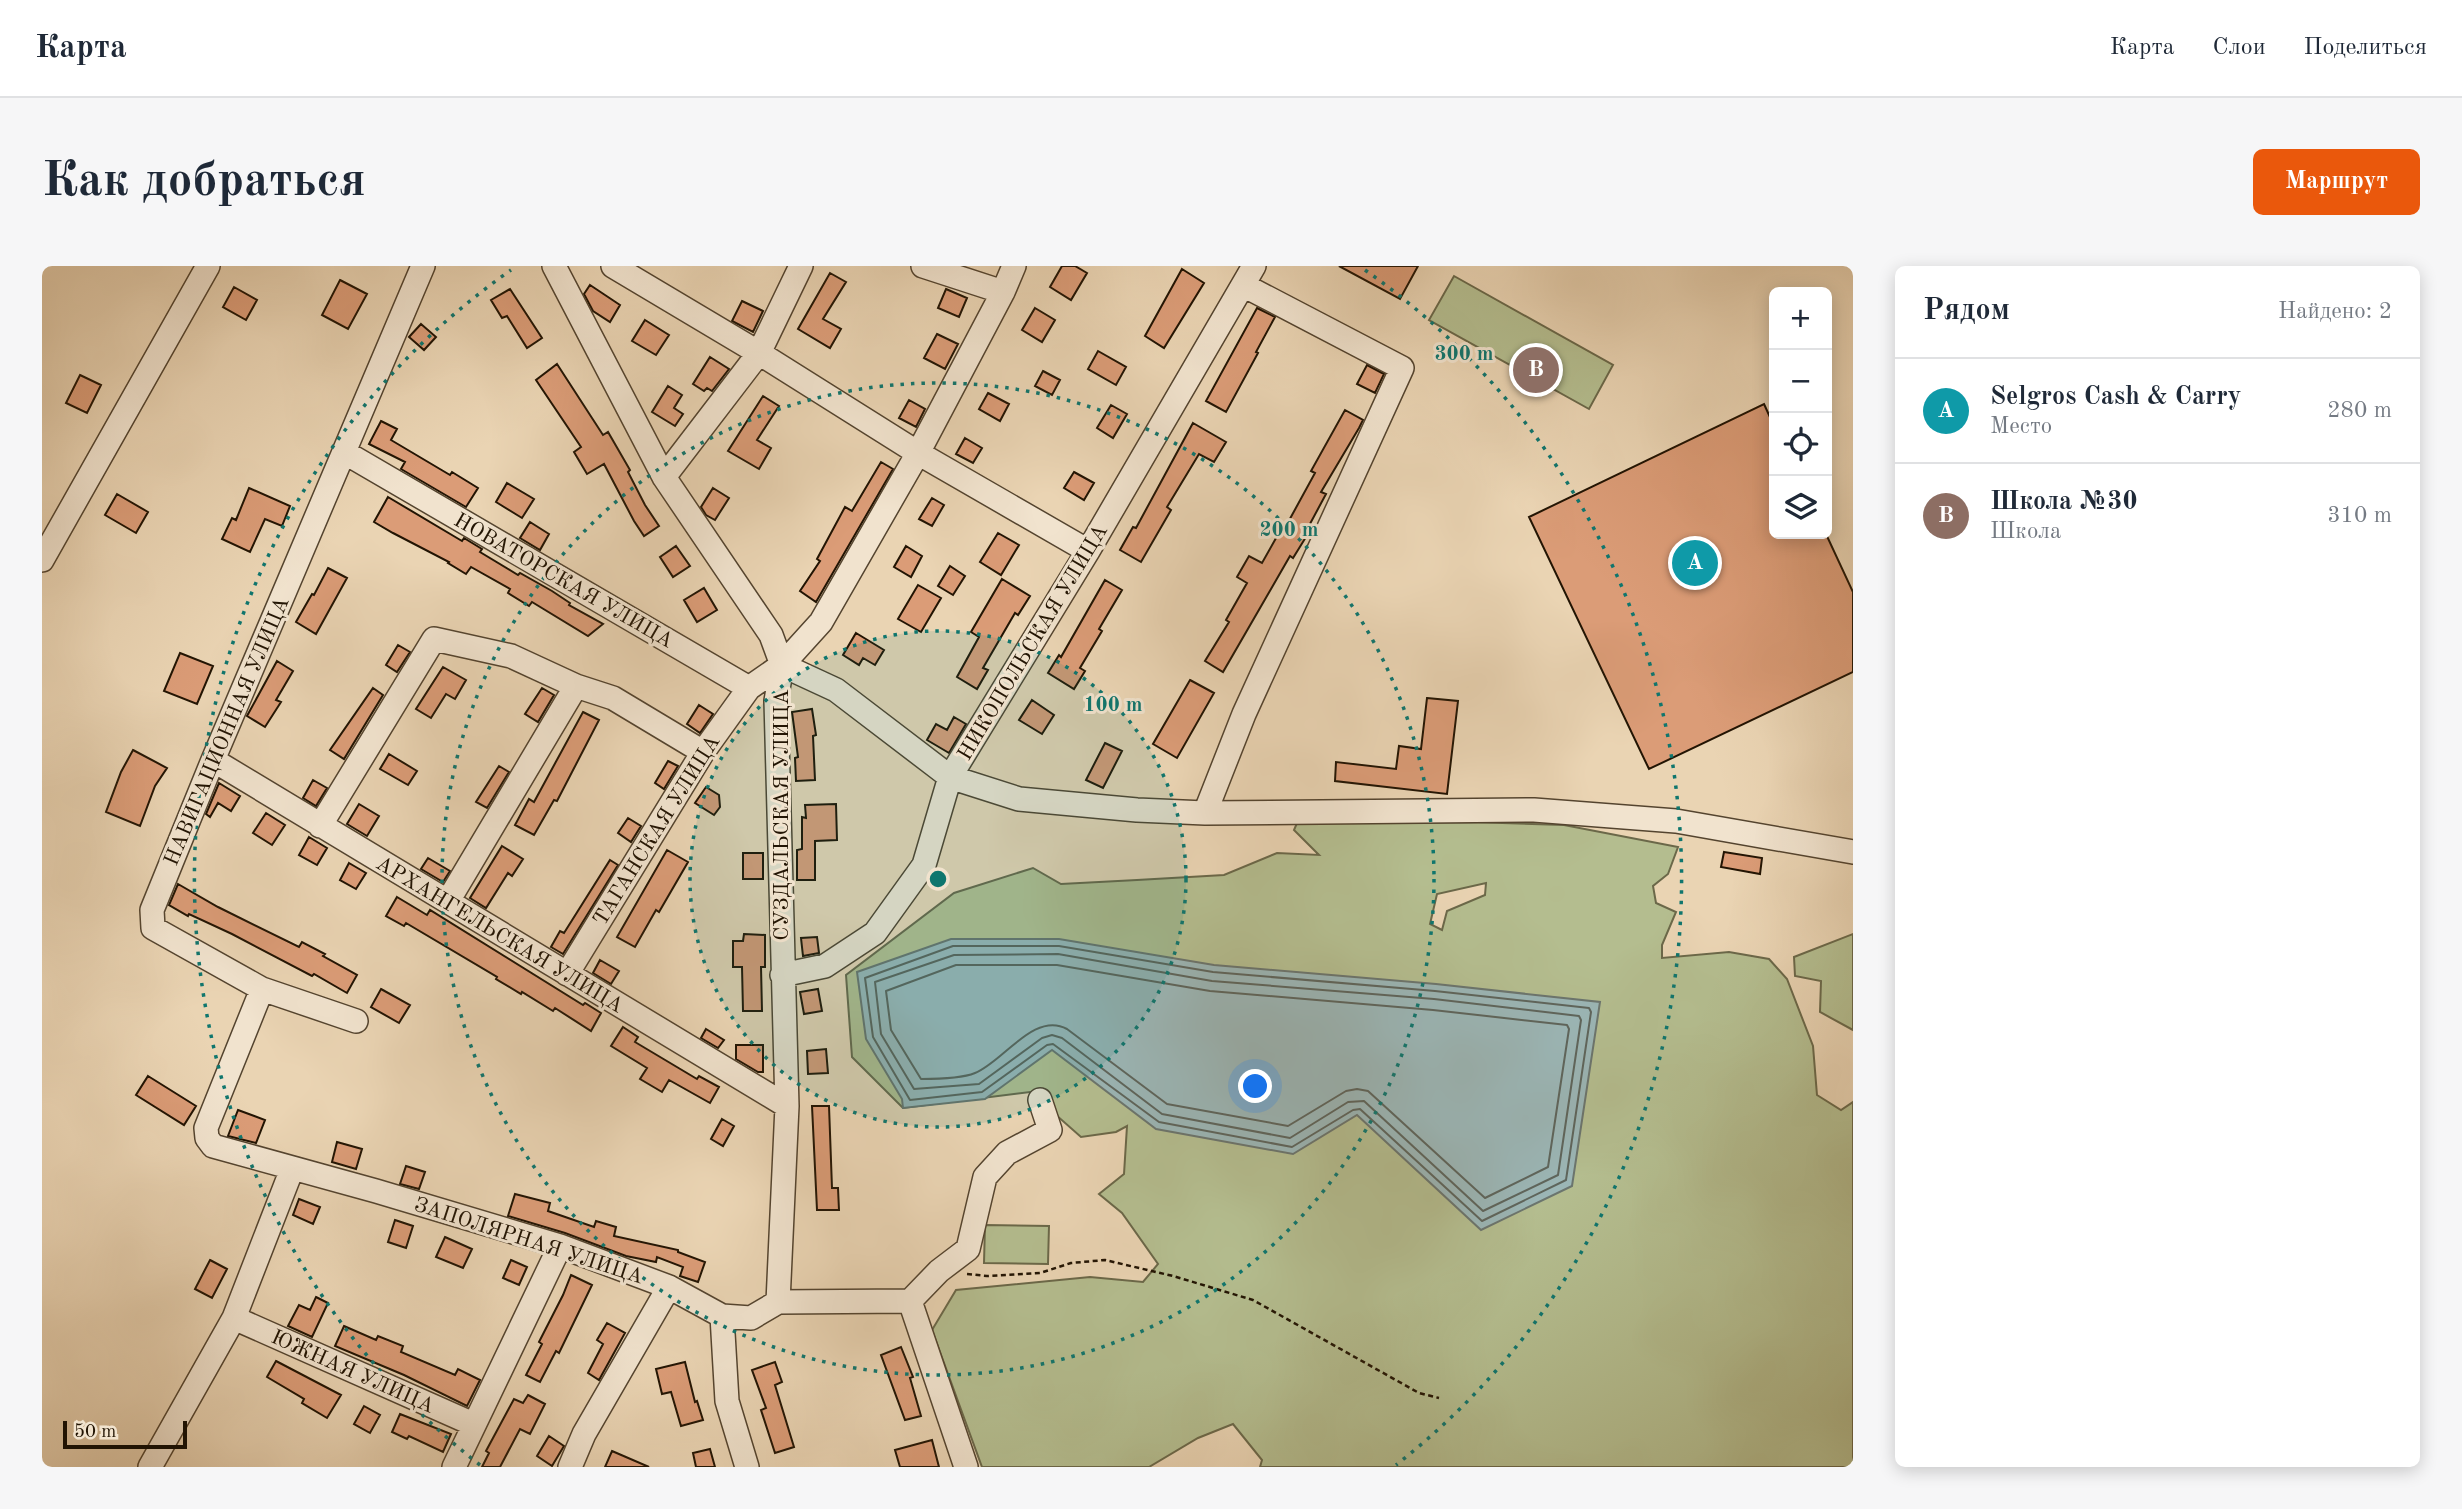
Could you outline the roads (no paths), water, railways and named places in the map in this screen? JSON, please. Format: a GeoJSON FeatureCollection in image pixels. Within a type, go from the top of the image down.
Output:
{"type":"FeatureCollection","features":[{"type":"Feature","properties":{"kind":"street"},"geometry":{"type":"LineString","coordinates":[[42,560],[208,266]]}},
{"type":"Feature","properties":{"kind":"street","name":"НАВИГАЦИОННАЯ УЛИЦА"},"geometry":{"type":"LineString","coordinates":[[262,989],[153,928],[152,910],[423,266]]}},
{"type":"Feature","properties":{"kind":"street"},"geometry":{"type":"LineString","coordinates":[[554,266],[664,477],[771,635],[782,665],[836,690],[950,777],[1019,799],[1137,810],[1205,813],[1534,810],[1676,821],[1853,852]]}},
{"type":"Feature","properties":{"kind":"street"},"geometry":{"type":"LineString","coordinates":[[613,266],[759,353],[918,453],[1088,551]]}},
{"type":"Feature","properties":{"kind":"street"},"geometry":{"type":"LineString","coordinates":[[664,477],[759,353],[801,266]]}},
{"type":"Feature","properties":{"kind":"street"},"geometry":{"type":"LineString","coordinates":[[923,266],[1003,292]]}},
{"type":"Feature","properties":{"kind":"street","name":"СУЗДАЛЬСКАЯ УЛИЦА"},"geometry":{"type":"LineString","coordinates":[[778,1302],[787,1106],[776,701],[782,665],[821,622],[918,453],[1014,266]]}},
{"type":"Feature","properties":{"kind":"street"},"geometry":{"type":"LineString","coordinates":[[1205,813],[1244,714],[1402,368],[1249,276]]}},
{"type":"Feature","properties":{"kind":"street","name":"НИКОПОЛЬСКАЯ УЛИЦА"},"geometry":{"type":"LineString","coordinates":[[782,975],[825,966],[875,933],[924,865],[950,777],[1088,551],[1249,276]]}},
{"type":"Feature","properties":{"kind":"street","name":"НОВАТОРСКАЯ УЛИЦА"},"geometry":{"type":"LineString","coordinates":[[344,452],[749,688]]}},
{"type":"Feature","properties":{"kind":"street"},"geometry":{"type":"LineString","coordinates":[[320,826],[434,639],[511,656],[576,686],[613,698],[703,752]]}},
{"type":"Feature","properties":{"kind":"street"},"geometry":{"type":"LineString","coordinates":[[749,688],[782,665]]}},
{"type":"Feature","properties":{"kind":"street"},"geometry":{"type":"LineString","coordinates":[[448,901],[576,686]]}},
{"type":"Feature","properties":{"kind":"street","name":"ТАГАНСКАЯ УЛИЦА"},"geometry":{"type":"LineString","coordinates":[[567,974],[703,752],[749,688]]}},
{"type":"Feature","properties":{"kind":"street","name":"АРХАНГЕЛЬСКАЯ УЛИЦА"},"geometry":{"type":"LineString","coordinates":[[213,760],[787,1106]]}},
{"type":"Feature","properties":{"kind":"street"},"geometry":{"type":"LineString","coordinates":[[262,989],[356,1021]]}},
{"type":"Feature","properties":{"kind":"street","name":"ЗАПОЛЯРНАЯ УЛИЦА"},"geometry":{"type":"LineString","coordinates":[[262,989],[206,1128],[207,1138],[213,1146],[560,1246],[669,1287],[722,1316]]}},
{"type":"Feature","properties":{"kind":"street"},"geometry":{"type":"LineString","coordinates":[[747,1467],[727,1401],[722,1316],[751,1318],[778,1302],[910,1301],[939,1271],[968,1249],[985,1177],[1007,1153],[1050,1130],[1040,1100]]}},
{"type":"Feature","properties":{"kind":"street"},"geometry":{"type":"LineString","coordinates":[[150,1467],[234,1318],[292,1170]]}},
{"type":"Feature","properties":{"kind":"street"},"geometry":{"type":"LineString","coordinates":[[454,1467],[560,1246]]}},
{"type":"Feature","properties":{"kind":"street"},"geometry":{"type":"LineString","coordinates":[[570,1467],[584,1434],[669,1287]]}},
{"type":"Feature","properties":{"kind":"street"},"geometry":{"type":"LineString","coordinates":[[910,1301],[966,1467]]}},
{"type":"Feature","properties":{"kind":"street","name":"ЮЖНАЯ УЛИЦА"},"geometry":{"type":"LineString","coordinates":[[234,1318],[473,1424]]}},
{"type":"Feature","properties":{"kind":"water"},"geometry":{"type":"Polygon","coordinates":[[[951,939],[1059,939],[1214,965],[1436,984],[1600,1002],[1572,1186],[1481,1230],[1357,1115],[1293,1154],[1156,1129],[1052,1050],[985,1099],[903,1108],[902,1099],[866,1039],[857,972],[951,939]]]}},
{"type":"Feature","properties":{"kind":"place","name":"Школа №30"},"geometry":{"type":"Point","coordinates":[1536,370]}},
{"type":"Feature","properties":{"kind":"place","name":"Selgros Cash & Carry"},"geometry":{"type":"Point","coordinates":[1695,563]}}]}
